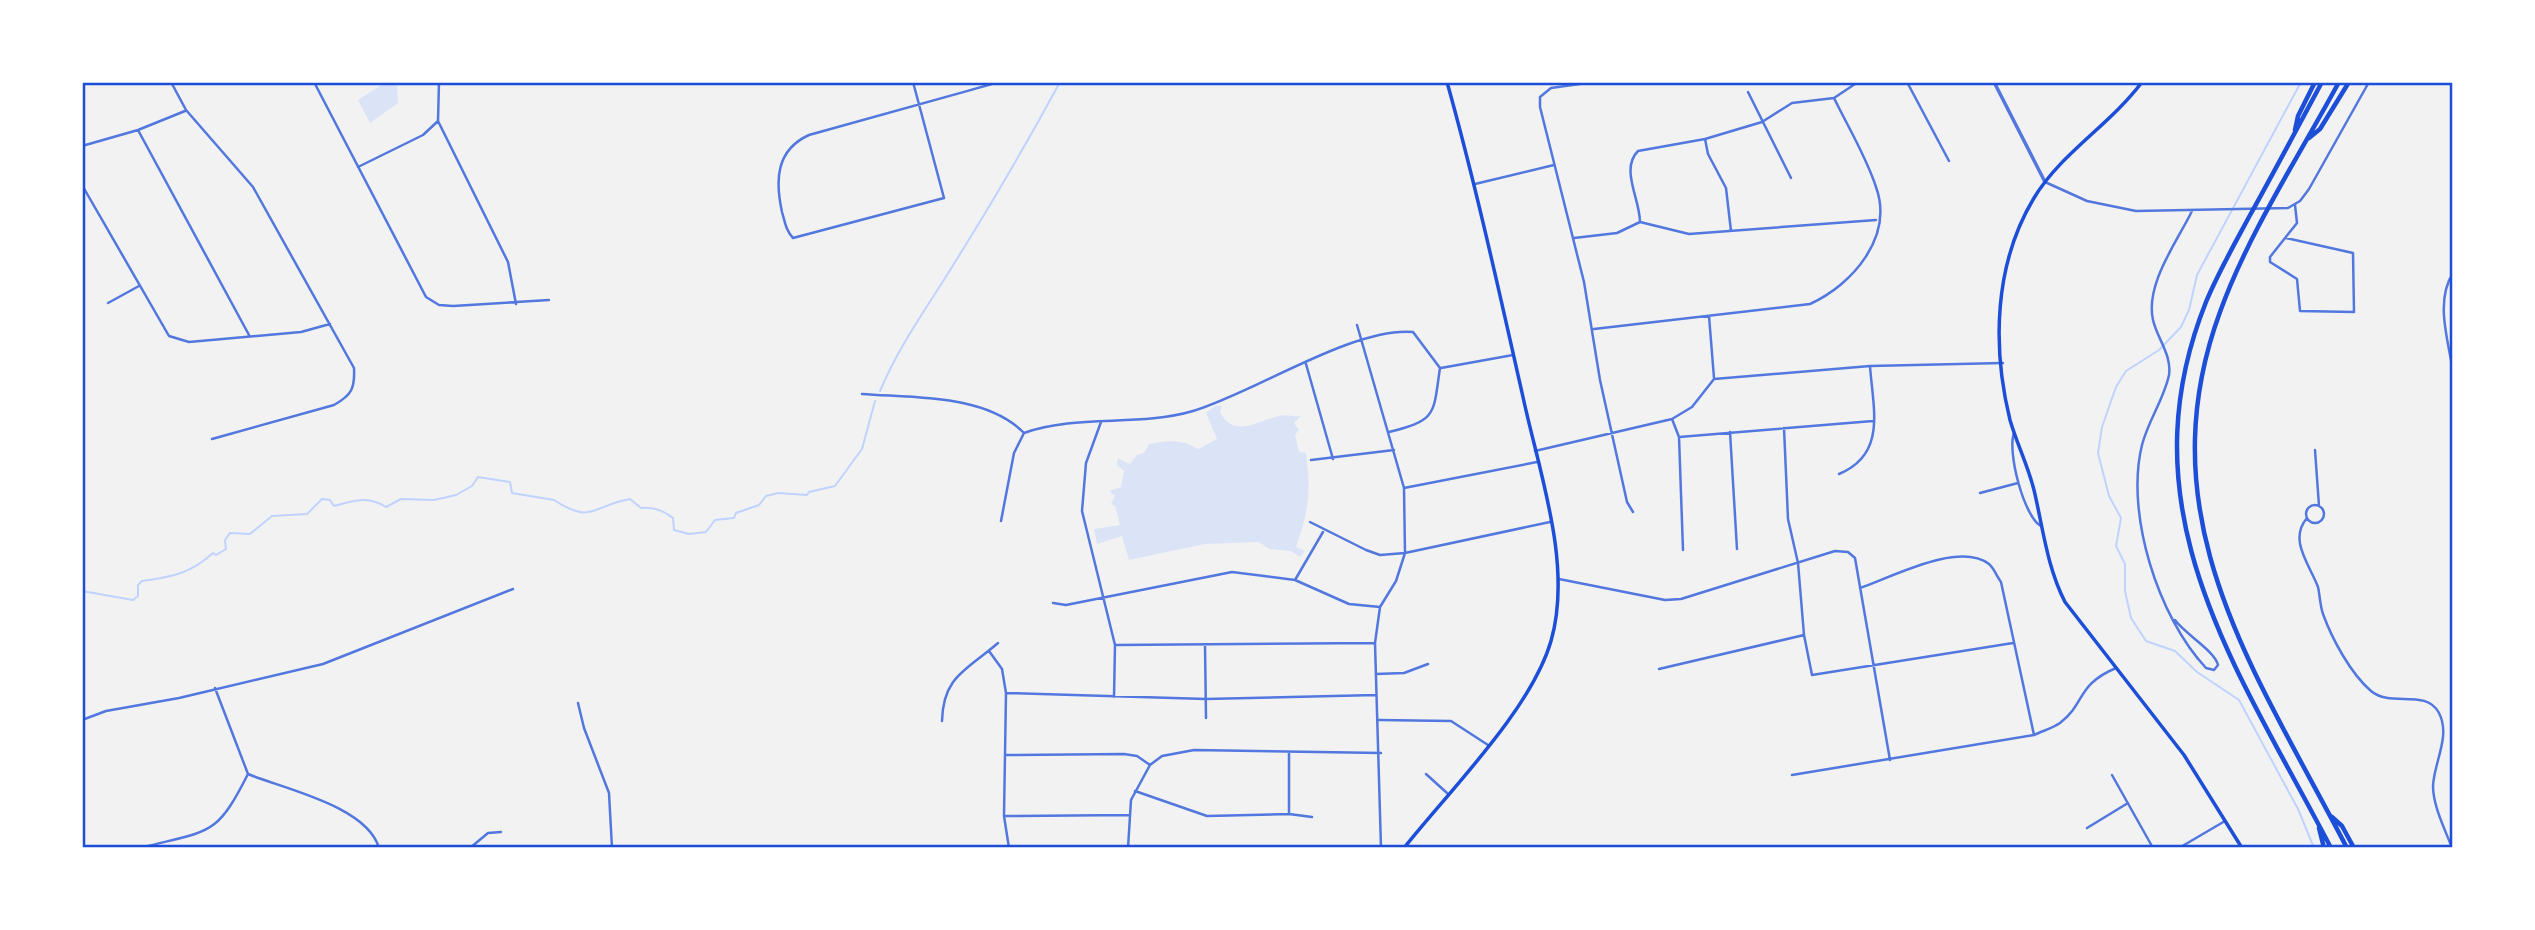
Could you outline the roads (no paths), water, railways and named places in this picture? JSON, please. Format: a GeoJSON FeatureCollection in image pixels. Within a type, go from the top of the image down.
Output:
{"type":"FeatureCollection","features":[{"type":"Feature","properties":{"kind":"highway"},"geometry":{"type":"LineString","coordinates":[[2295,132],[2298,116],[2315,82]]}},
{"type":"Feature","properties":{"kind":"highway"},"geometry":{"type":"LineString","coordinates":[[2322,82],[2211,291],[2187,362],[2178,428],[2181,504],[2190,553],[2211,616],[2331,848]]}},
{"type":"Feature","properties":{"kind":"highway"},"geometry":{"type":"LineString","coordinates":[[2339,82],[2228,292],[2206,356],[2196,419],[2197,497],[2208,556],[2227,612],[2347,848]]}},
{"type":"Feature","properties":{"kind":"highway"},"geometry":{"type":"LineString","coordinates":[[2308,139],[2320,129],[2349,82]]}},
{"type":"Feature","properties":{"kind":"highway"},"geometry":{"type":"LineString","coordinates":[[2331,817],[2342,826],[2354,848]]}},
{"type":"Feature","properties":{"kind":"highway"},"geometry":{"type":"LineString","coordinates":[[2318,823],[2324,848]]}},
{"type":"Feature","properties":{"kind":"main road"},"geometry":{"type":"LineString","coordinates":[[1404,848],[1488,745],[1526,692],[1548,650],[1556,616],[1559,579],[1535,451],[1475,184],[1447,82]]}},
{"type":"Feature","properties":{"kind":"main road"},"geometry":{"type":"LineString","coordinates":[[2142,82],[2115,114],[2045,182],[2023,217],[2002,279],[1999,303],[2003,363],[2014,432],[2032,484],[2053,576],[2065,602],[2184,755],[2242,848]]}},
{"type":"Feature","properties":{"kind":"street"},"geometry":{"type":"LineString","coordinates":[[171,82],[186,110],[253,187],[355,368],[355,386],[349,397],[334,405],[212,439]]}},
{"type":"Feature","properties":{"kind":"street"},"geometry":{"type":"LineString","coordinates":[[315,82],[426,297],[439,305],[516,304],[549,300]]}},
{"type":"Feature","properties":{"kind":"street"},"geometry":{"type":"LineString","coordinates":[[439,82],[438,121],[508,262],[516,304]]}},
{"type":"Feature","properties":{"kind":"street"},"geometry":{"type":"LineString","coordinates":[[913,82],[918,105],[944,198],[799,237],[788,233],[778,194],[778,170],[795,142],[918,105],[999,82]]}},
{"type":"Feature","properties":{"kind":"street"},"geometry":{"type":"LineString","coordinates":[[1594,82],[1551,88],[1540,97],[1594,329],[1600,380],[1614,433],[1627,502],[1633,512]]}},
{"type":"Feature","properties":{"kind":"street"},"geometry":{"type":"LineString","coordinates":[[1640,222],[1630,159],[1638,151],[1705,139],[1762,121],[1792,103],[1834,98],[1858,82]]}},
{"type":"Feature","properties":{"kind":"street"},"geometry":{"type":"LineString","coordinates":[[1907,82],[1949,161]]}},
{"type":"Feature","properties":{"kind":"street"},"geometry":{"type":"LineString","coordinates":[[1994,82],[2045,182],[2069,195],[2108,207],[2144,212],[2283,209],[2295,205],[2309,189],[2369,82]]}},
{"type":"Feature","properties":{"kind":"street"},"geometry":{"type":"LineString","coordinates":[[1748,92],[1791,178]]}},
{"type":"Feature","properties":{"kind":"street"},"geometry":{"type":"LineString","coordinates":[[1594,329],[1810,304],[1827,296],[1858,269],[1871,252],[1878,220],[1877,188],[1834,98]]}},
{"type":"Feature","properties":{"kind":"street"},"geometry":{"type":"LineString","coordinates":[[82,146],[138,130],[186,110]]}},
{"type":"Feature","properties":{"kind":"street"},"geometry":{"type":"LineString","coordinates":[[358,167],[423,135],[438,121]]}},
{"type":"Feature","properties":{"kind":"street"},"geometry":{"type":"LineString","coordinates":[[138,130],[249,335]]}},
{"type":"Feature","properties":{"kind":"street"},"geometry":{"type":"LineString","coordinates":[[1705,139],[1708,153],[1726,188],[1731,231]]}},
{"type":"Feature","properties":{"kind":"street"},"geometry":{"type":"LineString","coordinates":[[1475,184],[1554,166]]}},
{"type":"Feature","properties":{"kind":"street"},"geometry":{"type":"LineString","coordinates":[[82,185],[169,336],[180,342],[301,332],[330,324]]}},
{"type":"Feature","properties":{"kind":"street"},"geometry":{"type":"LineString","coordinates":[[2286,238],[2353,253],[2354,312],[2300,311],[2297,279],[2273,264],[2270,257],[2298,219],[2295,205]]}},
{"type":"Feature","properties":{"kind":"street"},"geometry":{"type":"LineString","coordinates":[[2175,620],[2187,635],[2216,658],[2217,667],[2208,670],[2203,665],[2175,620],[2149,564],[2138,493],[2143,444],[2169,375],[2165,349],[2153,319],[2153,294],[2192,211]]}},
{"type":"Feature","properties":{"kind":"street"},"geometry":{"type":"LineString","coordinates":[[1574,238],[1617,233],[1640,222],[1689,234],[1878,220]]}},
{"type":"Feature","properties":{"kind":"street"},"geometry":{"type":"LineString","coordinates":[[2453,273],[2447,282],[2443,310],[2453,372]]}},
{"type":"Feature","properties":{"kind":"street"},"geometry":{"type":"LineString","coordinates":[[108,303],[139,286]]}},
{"type":"Feature","properties":{"kind":"street"},"geometry":{"type":"LineString","coordinates":[[1535,451],[1672,419],[1692,407],[1714,379],[1709,316]]}},
{"type":"Feature","properties":{"kind":"street"},"geometry":{"type":"LineString","coordinates":[[1357,326],[1404,488],[1405,553],[1396,581],[1380,607],[1375,643],[1381,753],[1381,848]]}},
{"type":"Feature","properties":{"kind":"street"},"geometry":{"type":"LineString","coordinates":[[1024,433],[1194,411],[1362,341],[1413,332],[1440,368],[1432,412],[1427,419],[1389,432]]}},
{"type":"Feature","properties":{"kind":"street"},"geometry":{"type":"LineString","coordinates":[[1440,368],[1513,355]]}},
{"type":"Feature","properties":{"kind":"street"},"geometry":{"type":"LineString","coordinates":[[1306,363],[1333,459]]}},
{"type":"Feature","properties":{"kind":"street"},"geometry":{"type":"LineString","coordinates":[[1714,379],[1870,366],[2003,363]]}},
{"type":"Feature","properties":{"kind":"street"},"geometry":{"type":"LineString","coordinates":[[1839,474],[1862,462],[1871,446],[1873,421],[1870,366]]}},
{"type":"Feature","properties":{"kind":"street"},"geometry":{"type":"LineString","coordinates":[[862,394],[954,403],[997,412],[1011,419],[1024,433]]}},
{"type":"Feature","properties":{"kind":"street"},"geometry":{"type":"LineString","coordinates":[[1672,419],[1679,437],[1683,550]]}},
{"type":"Feature","properties":{"kind":"street"},"geometry":{"type":"LineString","coordinates":[[1679,437],[1873,421]]}},
{"type":"Feature","properties":{"kind":"street"},"geometry":{"type":"LineString","coordinates":[[1101,422],[1086,463],[1082,511],[1115,645],[1114,697]]}},
{"type":"Feature","properties":{"kind":"street"},"geometry":{"type":"LineString","coordinates":[[1784,428],[1788,519],[1798,564],[1804,635],[1812,675],[2013,643]]}},
{"type":"Feature","properties":{"kind":"street"},"geometry":{"type":"LineString","coordinates":[[1730,432],[1737,549]]}},
{"type":"Feature","properties":{"kind":"street"},"geometry":{"type":"LineString","coordinates":[[2014,432],[2011,448],[2019,483],[2032,519],[2041,526]]}},
{"type":"Feature","properties":{"kind":"street"},"geometry":{"type":"LineString","coordinates":[[1000,521],[1014,453],[1024,433]]}},
{"type":"Feature","properties":{"kind":"street"},"geometry":{"type":"LineString","coordinates":[[1311,460],[1394,450]]}},
{"type":"Feature","properties":{"kind":"street"},"geometry":{"type":"LineString","coordinates":[[2307,518],[2314,523],[2322,521],[2324,513],[2319,506],[2315,450]]}},
{"type":"Feature","properties":{"kind":"street"},"geometry":{"type":"LineString","coordinates":[[1404,488],[1537,462]]}},
{"type":"Feature","properties":{"kind":"street"},"geometry":{"type":"LineString","coordinates":[[1980,493],[2019,483]]}},
{"type":"Feature","properties":{"kind":"street"},"geometry":{"type":"LineString","coordinates":[[2319,506],[2310,507],[2299,532],[2300,544],[2317,586],[2323,614],[2357,675],[2372,692],[2386,700],[2426,701],[2438,711],[2444,728],[2433,788],[2452,848]]}},
{"type":"Feature","properties":{"kind":"street"},"geometry":{"type":"LineString","coordinates":[[1310,522],[1324,531],[1380,555],[1405,553],[1550,522]]}},
{"type":"Feature","properties":{"kind":"street"},"geometry":{"type":"LineString","coordinates":[[1295,580],[1324,531]]}},
{"type":"Feature","properties":{"kind":"street"},"geometry":{"type":"LineString","coordinates":[[1559,579],[1665,600],[1681,599],[1835,551],[1848,552],[1855,558],[1890,760]]}},
{"type":"Feature","properties":{"kind":"street"},"geometry":{"type":"LineString","coordinates":[[1860,588],[1945,557],[1968,556],[1989,564],[2001,582],[2034,735]]}},
{"type":"Feature","properties":{"kind":"street"},"geometry":{"type":"LineString","coordinates":[[1053,603],[1066,605],[1233,572],[1295,580],[1349,604],[1380,607]]}},
{"type":"Feature","properties":{"kind":"street"},"geometry":{"type":"LineString","coordinates":[[82,720],[106,711],[323,664],[513,589]]}},
{"type":"Feature","properties":{"kind":"street"},"geometry":{"type":"LineString","coordinates":[[1659,669],[1804,635]]}},
{"type":"Feature","properties":{"kind":"street"},"geometry":{"type":"LineString","coordinates":[[942,721],[947,688],[960,671],[998,643]]}},
{"type":"Feature","properties":{"kind":"street"},"geometry":{"type":"LineString","coordinates":[[1115,645],[1375,643]]}},
{"type":"Feature","properties":{"kind":"street"},"geometry":{"type":"LineString","coordinates":[[1205,645],[1206,718]]}},
{"type":"Feature","properties":{"kind":"street"},"geometry":{"type":"LineString","coordinates":[[989,651],[1002,669],[1006,693],[1004,816],[1009,848]]}},
{"type":"Feature","properties":{"kind":"street"},"geometry":{"type":"LineString","coordinates":[[1376,674],[1404,673],[1428,664]]}},
{"type":"Feature","properties":{"kind":"street"},"geometry":{"type":"LineString","coordinates":[[1792,775],[2034,735],[2059,724],[2097,676],[2116,668]]}},
{"type":"Feature","properties":{"kind":"street"},"geometry":{"type":"LineString","coordinates":[[215,688],[248,774],[321,800],[346,813],[367,828],[379,848]]}},
{"type":"Feature","properties":{"kind":"street"},"geometry":{"type":"LineString","coordinates":[[1006,693],[1206,699],[1376,695]]}},
{"type":"Feature","properties":{"kind":"street"},"geometry":{"type":"LineString","coordinates":[[578,703],[584,729],[610,793],[612,848]]}},
{"type":"Feature","properties":{"kind":"street"},"geometry":{"type":"LineString","coordinates":[[1379,720],[1451,721],[1465,727],[1488,745]]}},
{"type":"Feature","properties":{"kind":"street"},"geometry":{"type":"LineString","coordinates":[[2444,728],[2453,726]]}},
{"type":"Feature","properties":{"kind":"street"},"geometry":{"type":"LineString","coordinates":[[1128,848],[1129,815],[1135,791],[1150,765],[1162,756],[1194,750],[1381,753]]}},
{"type":"Feature","properties":{"kind":"street"},"geometry":{"type":"LineString","coordinates":[[1289,753],[1289,814]]}},
{"type":"Feature","properties":{"kind":"street"},"geometry":{"type":"LineString","coordinates":[[1005,755],[1124,754],[1137,756],[1150,765]]}},
{"type":"Feature","properties":{"kind":"street"},"geometry":{"type":"LineString","coordinates":[[148,846],[212,828],[223,819],[248,774]]}},
{"type":"Feature","properties":{"kind":"street"},"geometry":{"type":"LineString","coordinates":[[1426,774],[1447,793]]}},
{"type":"Feature","properties":{"kind":"street"},"geometry":{"type":"LineString","coordinates":[[2112,775],[2153,848]]}},
{"type":"Feature","properties":{"kind":"street"},"geometry":{"type":"LineString","coordinates":[[1135,791],[1208,816],[1289,814],[1312,817]]}},
{"type":"Feature","properties":{"kind":"street"},"geometry":{"type":"LineString","coordinates":[[2087,828],[2128,803]]}},
{"type":"Feature","properties":{"kind":"street"},"geometry":{"type":"LineString","coordinates":[[1004,816],[1129,815]]}},
{"type":"Feature","properties":{"kind":"street"},"geometry":{"type":"LineString","coordinates":[[2179,848],[2226,821]]}},
{"type":"Feature","properties":{"kind":"street"},"geometry":{"type":"LineString","coordinates":[[470,848],[488,833],[501,832]]}},
{"type":"Feature","properties":{"kind":"street"},"geometry":{"type":"LineString","coordinates":[[1976,848],[1996,847]]}},
{"type":"Feature","properties":{"kind":"waterway"},"geometry":{"type":"LineString","coordinates":[[880,391],[905,342],[994,198],[1060,82]]}},
{"type":"Feature","properties":{"kind":"waterway"},"geometry":{"type":"LineString","coordinates":[[2301,82],[2197,275],[2189,310],[2181,327],[2159,350],[2126,371],[2116,387],[2102,427],[2098,453],[2109,496],[2121,518],[2116,546],[2125,564],[2125,591],[2131,618],[2146,641],[2175,651],[2197,672],[2239,700],[2298,809],[2314,848]]}},
{"type":"Feature","properties":{"kind":"waterway"},"geometry":{"type":"LineString","coordinates":[[82,591],[133,600],[138,596],[138,585],[142,581],[189,570],[213,553],[216,555],[226,549],[225,540],[230,533],[250,534],[272,516],[307,514],[322,499],[330,500],[334,506],[366,500],[386,507],[401,499],[434,500],[456,495],[472,486],[478,477],[510,482],[512,493],[554,500],[585,513],[630,499],[641,508],[650,508],[669,515],[673,518],[674,530],[689,534],[706,532],[715,520],[734,518],[736,513],[759,505],[766,496],[778,493],[807,495],[809,492],[835,486],[862,449],[875,401]]}}]}
